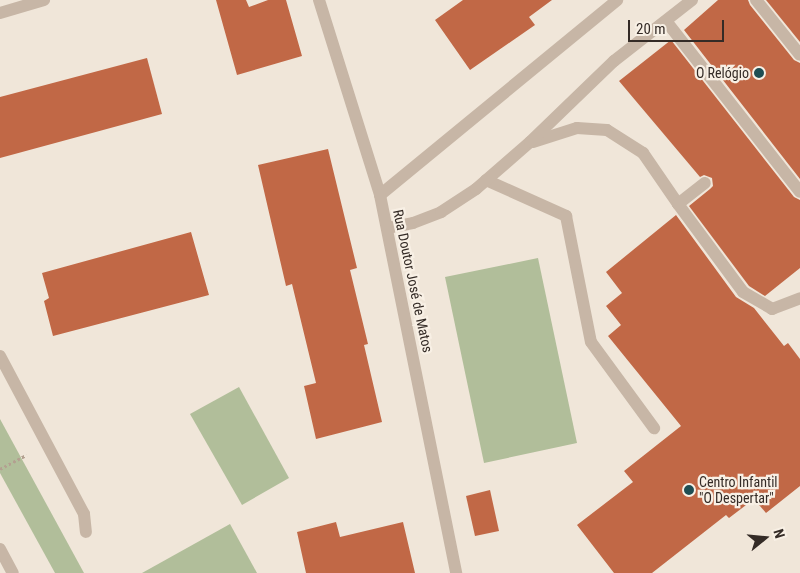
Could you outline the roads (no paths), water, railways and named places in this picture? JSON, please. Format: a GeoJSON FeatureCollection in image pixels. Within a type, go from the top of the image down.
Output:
{"type":"FeatureCollection","features":[{"type":"Feature","properties":{"kind":"street"},"geometry":{"type":"LineString","coordinates":[[0,13],[44,0]]}},
{"type":"Feature","properties":{"kind":"street","name":"Rua Doutor José de Matos"},"geometry":{"type":"LineString","coordinates":[[319,0],[380,195],[456,573]]}},
{"type":"Feature","properties":{"kind":"street"},"geometry":{"type":"LineString","coordinates":[[380,195],[617,0]]}},
{"type":"Feature","properties":{"kind":"street"},"geometry":{"type":"LineString","coordinates":[[387,228],[413,222],[441,212],[476,190],[530,142],[614,62],[692,0]]}},
{"type":"Feature","properties":{"kind":"street"},"geometry":{"type":"LineString","coordinates":[[756,0],[800,55]]}},
{"type":"Feature","properties":{"kind":"street"},"geometry":{"type":"LineString","coordinates":[[666,21],[800,192]]}},
{"type":"Feature","properties":{"kind":"street"},"geometry":{"type":"LineString","coordinates":[[530,142],[577,128],[607,130],[643,153],[743,292],[772,310],[800,298]]}},
{"type":"Feature","properties":{"kind":"street"},"geometry":{"type":"LineString","coordinates":[[486,180],[566,216],[591,342],[654,428]]}},
{"type":"Feature","properties":{"kind":"street"},"geometry":{"type":"LineString","coordinates":[[678,204],[705,183]]}},
{"type":"Feature","properties":{"kind":"street"},"geometry":{"type":"LineString","coordinates":[[0,356],[84,514],[86,532]]}},
{"type":"Feature","properties":{"kind":"street"},"geometry":{"type":"LineString","coordinates":[[0,549],[13,573]]}},
{"type":"Feature","properties":{"kind":"place","name":"O Relógio"},"geometry":{"type":"Point","coordinates":[759,73]}},
{"type":"Feature","properties":{"kind":"place","name":"Centro Infantil \"O Despertar\""},"geometry":{"type":"Point","coordinates":[689,490]}}]}
